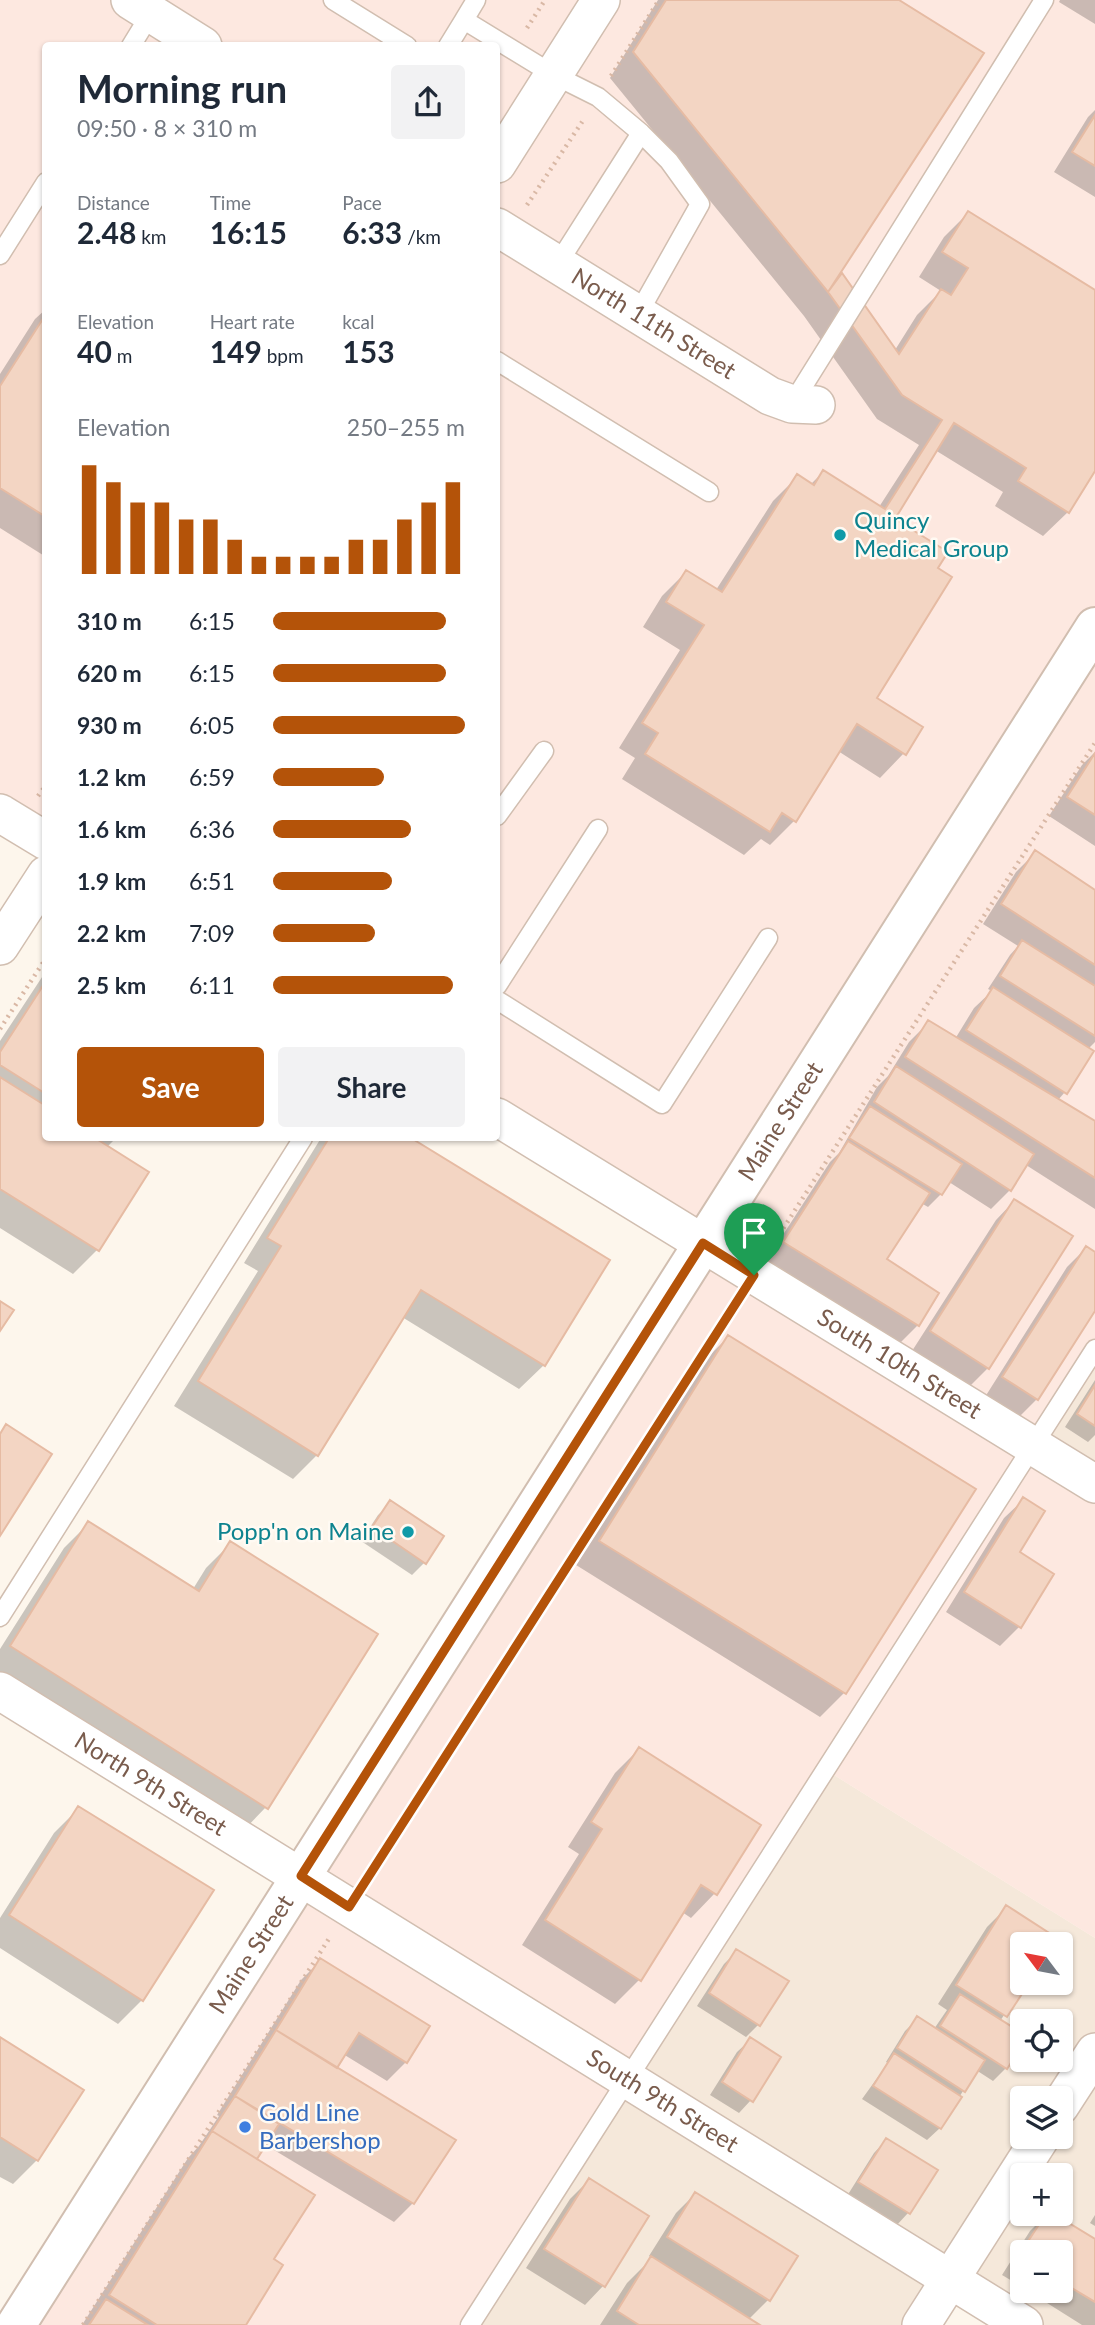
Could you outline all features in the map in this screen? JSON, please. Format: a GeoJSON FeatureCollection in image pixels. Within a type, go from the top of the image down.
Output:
{"type":"FeatureCollection","features":[{"type":"Feature","properties":{"kind":"street"},"geometry":{"type":"LineString","coordinates":[[500,159],[601,0]]}},
{"type":"Feature","properties":{"kind":"street"},"geometry":{"type":"LineString","coordinates":[[146,4],[198,42]]}},
{"type":"Feature","properties":{"kind":"street","name":"North 11th Street"},"geometry":{"type":"LineString","coordinates":[[503,231],[770,396],[804,404]]}},
{"type":"Feature","properties":{"kind":"street","name":"Maine Street"},"geometry":{"type":"LineString","coordinates":[[16,2325],[1095,627]]}},
{"type":"Feature","properties":{"kind":"street"},"geometry":{"type":"LineString","coordinates":[[0,813],[42,839]]}},
{"type":"Feature","properties":{"kind":"street"},"geometry":{"type":"LineString","coordinates":[[0,946],[42,881]]}},
{"type":"Feature","properties":{"kind":"street","name":"South 10th Street"},"geometry":{"type":"LineString","coordinates":[[500,1119],[1095,1484]]}},
{"type":"Feature","properties":{"kind":"street","name":"North 9th Street"},"geometry":{"type":"LineString","coordinates":[[0,1691],[301,1876]]}},
{"type":"Feature","properties":{"kind":"street","name":"South 9th Street"},"geometry":{"type":"LineString","coordinates":[[301,1876],[1024,2325]]}},
{"type":"Feature","properties":{"kind":"street"},"geometry":{"type":"LineString","coordinates":[[1073,2086],[1095,2052]]}},
{"type":"Feature","properties":{"kind":"street"},"geometry":{"type":"LineString","coordinates":[[921,2325],[1033,2149]]}},
{"type":"Feature","properties":{"kind":"lane"},"geometry":{"type":"LineString","coordinates":[[334,0],[354,5],[402,42]]}},
{"type":"Feature","properties":{"kind":"lane"},"geometry":{"type":"LineString","coordinates":[[450,42],[476,0]]}},
{"type":"Feature","properties":{"kind":"lane"},"geometry":{"type":"LineString","coordinates":[[804,404],[1045,0]]}},
{"type":"Feature","properties":{"kind":"lane"},"geometry":{"type":"LineString","coordinates":[[132,42],[146,4]]}},
{"type":"Feature","properties":{"kind":"lane"},"geometry":{"type":"LineString","coordinates":[[464,20],[554,75],[598,97],[669,161],[700,204],[638,314]]}},
{"type":"Feature","properties":{"kind":"lane"},"geometry":{"type":"LineString","coordinates":[[558,265],[641,133]]}},
{"type":"Feature","properties":{"kind":"lane"},"geometry":{"type":"LineString","coordinates":[[0,255],[42,188]]}},
{"type":"Feature","properties":{"kind":"lane"},"geometry":{"type":"LineString","coordinates":[[500,363],[709,492]]}},
{"type":"Feature","properties":{"kind":"lane"},"geometry":{"type":"LineString","coordinates":[[500,812],[544,751]]}},
{"type":"Feature","properties":{"kind":"lane"},"geometry":{"type":"LineString","coordinates":[[500,981],[598,829]]}},
{"type":"Feature","properties":{"kind":"lane"},"geometry":{"type":"LineString","coordinates":[[500,1002],[662,1104],[768,938]]}},
{"type":"Feature","properties":{"kind":"lane"},"geometry":{"type":"LineString","coordinates":[[0,1617],[301,1141]]}},
{"type":"Feature","properties":{"kind":"lane"},"geometry":{"type":"LineString","coordinates":[[470,2325],[1095,1349]]}},
{"type":"Feature","properties":{"kind":"path"},"geometry":{"type":"LineString","coordinates":[[503,231],[598,97],[659,0]]}},
{"type":"Feature","properties":{"kind":"path"},"geometry":{"type":"LineString","coordinates":[[83,2325],[1095,743]]}},
{"type":"Feature","properties":{"kind":"path"},"geometry":{"type":"LineString","coordinates":[[0,1029],[42,964]]}},
{"type":"Feature","properties":{"kind":"shaded area"},"geometry":{"type":"Polygon","coordinates":[[[0,0],[1095,0],[1095,1349],[1033,1446],[1095,1484],[1095,1938],[826,1770],[470,2325],[16,2325],[703,1244],[500,1119],[500,42],[42,42],[42,839],[0,813],[0,0]]]}},
{"type":"Feature","properties":{"kind":"shaded area"},"geometry":{"type":"Polygon","coordinates":[[[1095,1349],[1095,1484],[1033,1446],[1095,1349]]]}},
{"type":"Feature","properties":{"kind":"shaded area"},"geometry":{"type":"Polygon","coordinates":[[[826,1770],[1095,1938],[1095,2325],[1024,2325],[950,2280],[921,2325],[470,2325],[826,1770]]]}},
{"type":"Feature","properties":{"kind":"building"},"geometry":{"type":"Polygon","coordinates":[[[666,0],[899,0],[984,53],[828,292],[633,52],[666,0]]]}},
{"type":"Feature","properties":{"kind":"building"},"geometry":{"type":"Polygon","coordinates":[[[1095,115],[1095,166],[1072,152],[1095,115]]]}},
{"type":"Feature","properties":{"kind":"building","name":"Quincy Medical Group"},"geometry":{"type":"Polygon","coordinates":[[[968,211],[1095,290],[1095,471],[1069,513],[1018,481],[1026,468],[954,423],[895,519],[948,552],[938,568],[952,577],[877,698],[923,727],[906,755],[857,724],[796,822],[782,813],[770,832],[645,754],[658,733],[642,723],[704,625],[666,602],[686,570],[722,592],[797,474],[814,485],[823,470],[885,509],[942,420],[902,395],[828,292],[842,273],[899,354],[941,289],[951,295],[968,268],[942,252],[968,211]]]}},
{"type":"Feature","properties":{"kind":"building"},"geometry":{"type":"Polygon","coordinates":[[[42,320],[42,514],[0,488],[0,386],[42,320]]]}},
{"type":"Feature","properties":{"kind":"building"},"geometry":{"type":"Polygon","coordinates":[[[1095,753],[1095,815],[1067,797],[1095,753]]]}},
{"type":"Feature","properties":{"kind":"building"},"geometry":{"type":"Polygon","coordinates":[[[1035,850],[1095,890],[1095,965],[1001,904],[1035,850]]]}},
{"type":"Feature","properties":{"kind":"building"},"geometry":{"type":"Polygon","coordinates":[[[1022,940],[1095,986],[1095,1036],[1000,976],[1022,940]]]}},
{"type":"Feature","properties":{"kind":"building"},"geometry":{"type":"Polygon","coordinates":[[[42,987],[42,1091],[0,1065],[0,1052],[42,987]]]}},
{"type":"Feature","properties":{"kind":"building"},"geometry":{"type":"Polygon","coordinates":[[[993,987],[1094,1051],[1067,1094],[966,1030],[993,987]]]}},
{"type":"Feature","properties":{"kind":"building"},"geometry":{"type":"Polygon","coordinates":[[[928,1020],[1095,1121],[1095,1178],[905,1057],[928,1020]]]}},
{"type":"Feature","properties":{"kind":"building"},"geometry":{"type":"Polygon","coordinates":[[[896,1066],[1034,1154],[1011,1191],[874,1102],[896,1066]]]}},
{"type":"Feature","properties":{"kind":"building"},"geometry":{"type":"Polygon","coordinates":[[[0,1077],[42,1103],[42,1141],[100,1141],[149,1172],[99,1251],[0,1189],[0,1077]]]}},
{"type":"Feature","properties":{"kind":"building"},"geometry":{"type":"Polygon","coordinates":[[[870,1106],[962,1164],[942,1195],[849,1138],[870,1106]]]}},
{"type":"Feature","properties":{"kind":"building"},"geometry":{"type":"Polygon","coordinates":[[[327,1141],[416,1141],[610,1260],[545,1366],[421,1290],[318,1456],[198,1381],[281,1246],[267,1238],[327,1141]]]}},
{"type":"Feature","properties":{"kind":"building"},"geometry":{"type":"Polygon","coordinates":[[[848,1141],[930,1193],[887,1259],[939,1293],[919,1326],[783,1242],[848,1141]]]}},
{"type":"Feature","properties":{"kind":"building"},"geometry":{"type":"Polygon","coordinates":[[[1014,1199],[1073,1236],[989,1369],[930,1331],[1014,1199]]]}},
{"type":"Feature","properties":{"kind":"building"},"geometry":{"type":"Polygon","coordinates":[[[1086,1246],[1095,1252],[1095,1311],[1038,1400],[1002,1377],[1086,1246]]]}},
{"type":"Feature","properties":{"kind":"building"},"geometry":{"type":"Polygon","coordinates":[[[0,1301],[14,1310],[0,1331],[0,1301]]]}},
{"type":"Feature","properties":{"kind":"building"},"geometry":{"type":"Polygon","coordinates":[[[728,1335],[976,1489],[846,1694],[599,1541],[728,1335]]]}},
{"type":"Feature","properties":{"kind":"building"},"geometry":{"type":"Polygon","coordinates":[[[1095,1385],[1095,1426],[1077,1414],[1095,1385]]]}},
{"type":"Feature","properties":{"kind":"building"},"geometry":{"type":"Polygon","coordinates":[[[6,1424],[52,1454],[0,1536],[0,1434],[6,1424]]]}},
{"type":"Feature","properties":{"kind":"building"},"geometry":{"type":"Polygon","coordinates":[[[1023,1497],[1045,1511],[1020,1552],[1054,1574],[1021,1628],[964,1592],[1023,1497]]]}},
{"type":"Feature","properties":{"kind":"building","name":"Popp'n on Maine"},"geometry":{"type":"Polygon","coordinates":[[[390,1500],[444,1536],[426,1564],[372,1527],[390,1500]]]}},
{"type":"Feature","properties":{"kind":"building"},"geometry":{"type":"Polygon","coordinates":[[[88,1521],[199,1591],[230,1541],[378,1634],[268,1809],[10,1646],[88,1521]]]}},
{"type":"Feature","properties":{"kind":"building"},"geometry":{"type":"Polygon","coordinates":[[[639,1747],[761,1825],[717,1895],[701,1885],[641,1981],[545,1920],[602,1829],[591,1822],[639,1747]]]}},
{"type":"Feature","properties":{"kind":"building"},"geometry":{"type":"Polygon","coordinates":[[[78,1806],[214,1890],[143,2001],[9,1915],[78,1806]]]}},
{"type":"Feature","properties":{"kind":"building"},"geometry":{"type":"Polygon","coordinates":[[[1006,1905],[1048,1932],[1010,1932],[1010,1995],[1021,1995],[1007,2017],[956,1985],[1006,1905]]]}},
{"type":"Feature","properties":{"kind":"building"},"geometry":{"type":"Polygon","coordinates":[[[736,1949],[789,1981],[760,2026],[709,1993],[736,1949]]]}},
{"type":"Feature","properties":{"kind":"building"},"geometry":{"type":"Polygon","coordinates":[[[320,1958],[430,2026],[407,2063],[359,2033],[337,2068],[276,2030],[320,1958]]]}},
{"type":"Feature","properties":{"kind":"building"},"geometry":{"type":"Polygon","coordinates":[[[960,1994],[1010,2025],[1010,2064],[1007,2069],[940,2026],[960,1994]]]}},
{"type":"Feature","properties":{"kind":"building"},"geometry":{"type":"Polygon","coordinates":[[[917,2016],[985,2060],[965,2092],[897,2048],[917,2016]]]}},
{"type":"Feature","properties":{"kind":"building"},"geometry":{"type":"Polygon","coordinates":[[[276,2030],[456,2140],[414,2204],[235,2096],[276,2030]]]}},
{"type":"Feature","properties":{"kind":"building"},"geometry":{"type":"Polygon","coordinates":[[[0,2037],[84,2090],[38,2161],[0,2137],[0,2037]]]}},
{"type":"Feature","properties":{"kind":"building"},"geometry":{"type":"Polygon","coordinates":[[[750,2037],[781,2057],[753,2102],[722,2082],[750,2037]]]}},
{"type":"Feature","properties":{"kind":"building"},"geometry":{"type":"Polygon","coordinates":[[[894,2053],[962,2097],[941,2129],[873,2086],[894,2053]]]}},
{"type":"Feature","properties":{"kind":"building","name":"Gold Line Barbershop"},"geometry":{"type":"Polygon","coordinates":[[[235,2096],[279,2124],[257,2159],[212,2131],[235,2096]]]}},
{"type":"Feature","properties":{"kind":"building"},"geometry":{"type":"Polygon","coordinates":[[[212,2131],[315,2195],[274,2259],[283,2265],[246,2325],[157,2325],[109,2295],[212,2131]]]}},
{"type":"Feature","properties":{"kind":"building"},"geometry":{"type":"Polygon","coordinates":[[[886,2138],[938,2170],[910,2214],[858,2182],[886,2138]]]}},
{"type":"Feature","properties":{"kind":"building"},"geometry":{"type":"Polygon","coordinates":[[[589,2178],[649,2216],[605,2287],[544,2249],[589,2178]]]}},
{"type":"Feature","properties":{"kind":"building"},"geometry":{"type":"Polygon","coordinates":[[[695,2192],[798,2256],[770,2301],[667,2237],[695,2192]]]}},
{"type":"Feature","properties":{"kind":"building"},"geometry":{"type":"Polygon","coordinates":[[[1038,2226],[1073,2226],[1095,2239],[1095,2302],[1073,2289],[1073,2240],[1029,2240],[1038,2226]]]}},
{"type":"Feature","properties":{"kind":"building"},"geometry":{"type":"Polygon","coordinates":[[[651,2256],[760,2325],[639,2325],[617,2311],[651,2256]]]}},
{"type":"Feature","properties":{"kind":"building"},"geometry":{"type":"Polygon","coordinates":[[[106,2299],[148,2325],[89,2325],[106,2299]]]}},
{"type":"Feature","properties":{"kind":"place","name":"Quincy Medical Group"},"geometry":{"type":"Point","coordinates":[840,535]}},
{"type":"Feature","properties":{"kind":"place","name":"Popp'n on Maine"},"geometry":{"type":"Point","coordinates":[408,1532]}},
{"type":"Feature","properties":{"kind":"place","name":"Gold Line Barbershop"},"geometry":{"type":"Point","coordinates":[245,2127]}},
{"type":"Feature","properties":{"kind":"route"},"geometry":{"type":"LineString","coordinates":[[703,1243],[754,1275],[349,1907],[301,1876],[703,1243]]}}]}
